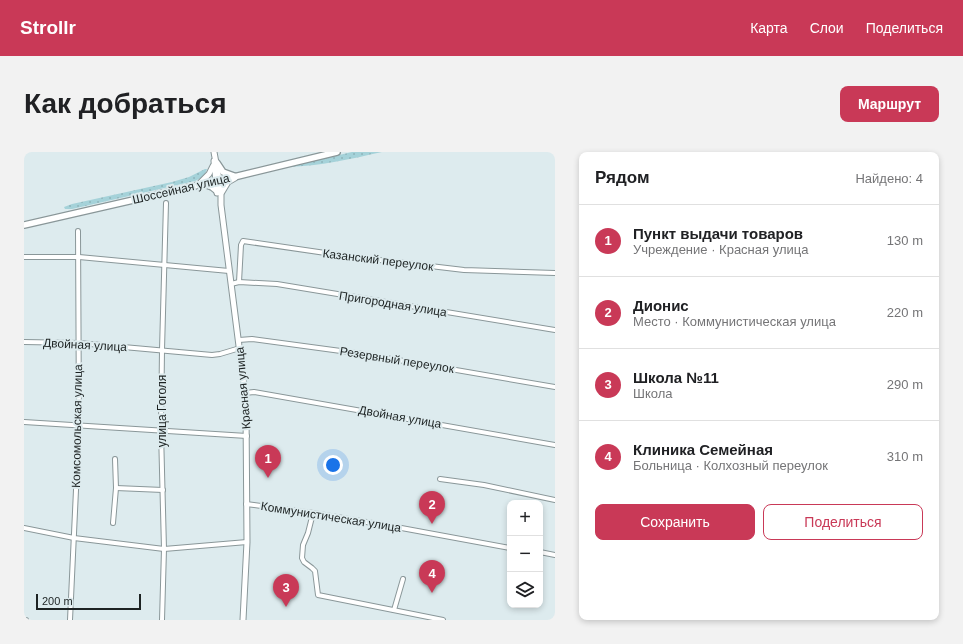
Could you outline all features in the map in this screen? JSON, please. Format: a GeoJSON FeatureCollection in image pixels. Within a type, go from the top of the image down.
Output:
{"type":"FeatureCollection","features":[{"type":"Feature","properties":{"kind":"highway","name":"Шоссейная улица"},"geometry":{"type":"LineString","coordinates":[[24,225],[74,216],[199,184],[337,152]]}},
{"type":"Feature","properties":{"kind":"highway"},"geometry":{"type":"LineString","coordinates":[[215,163],[223,172],[230,176],[238,176]]}},
{"type":"Feature","properties":{"kind":"highway"},"geometry":{"type":"LineString","coordinates":[[199,184],[208,185],[219,193]]}},
{"type":"Feature","properties":{"kind":"main road","name":"Красная улица"},"geometry":{"type":"LineString","coordinates":[[214,152],[245,393],[247,436],[247,542],[243,620]]}},
{"type":"Feature","properties":{"kind":"main road"},"geometry":{"type":"LineString","coordinates":[[199,184],[209,174],[215,163]]}},
{"type":"Feature","properties":{"kind":"main road"},"geometry":{"type":"LineString","coordinates":[[219,193],[228,182],[238,176]]}},
{"type":"Feature","properties":{"kind":"street","name":"улица Гоголя"},"geometry":{"type":"LineString","coordinates":[[162,620],[164,549],[161,431],[166,203]]}},
{"type":"Feature","properties":{"kind":"street","name":"Комсомольская улица"},"geometry":{"type":"LineString","coordinates":[[70,620],[79,426],[78,232]]}},
{"type":"Feature","properties":{"kind":"street","name":"Казанский переулок"},"geometry":{"type":"LineString","coordinates":[[239,282],[241,245],[243,241],[340,256],[464,270],[555,273]]}},
{"type":"Feature","properties":{"kind":"street"},"geometry":{"type":"LineString","coordinates":[[24,257],[79,257],[229,271]]}},
{"type":"Feature","properties":{"kind":"street","name":"Пригородная улица"},"geometry":{"type":"LineString","coordinates":[[231,284],[239,282],[277,284],[555,330]]}},
{"type":"Feature","properties":{"kind":"street","name":"Резервный переулок"},"geometry":{"type":"LineString","coordinates":[[239,340],[252,339],[363,354],[555,387]]}},
{"type":"Feature","properties":{"kind":"street","name":"Двойная улица"},"geometry":{"type":"LineString","coordinates":[[24,342],[79,343],[212,355],[240,348]]}},
{"type":"Feature","properties":{"kind":"street","name":"Двойная улица"},"geometry":{"type":"LineString","coordinates":[[245,393],[254,392],[322,403],[555,445]]}},
{"type":"Feature","properties":{"kind":"street"},"geometry":{"type":"LineString","coordinates":[[24,422],[247,436]]}},
{"type":"Feature","properties":{"kind":"street"},"geometry":{"type":"LineString","coordinates":[[114,523],[116,488],[115,459]]}},
{"type":"Feature","properties":{"kind":"street"},"geometry":{"type":"LineString","coordinates":[[440,479],[484,485],[555,500]]}},
{"type":"Feature","properties":{"kind":"street"},"geometry":{"type":"LineString","coordinates":[[116,488],[163,490]]}},
{"type":"Feature","properties":{"kind":"street","name":"Коммунистическая улица"},"geometry":{"type":"LineString","coordinates":[[246,504],[313,513],[507,547]]}},
{"type":"Feature","properties":{"kind":"street"},"geometry":{"type":"LineString","coordinates":[[313,513],[303,545],[302,558],[304,562],[315,571],[318,595],[443,620]]}},
{"type":"Feature","properties":{"kind":"street"},"geometry":{"type":"LineString","coordinates":[[24,528],[74,538],[164,549],[247,542]]}},
{"type":"Feature","properties":{"kind":"street"},"geometry":{"type":"LineString","coordinates":[[543,553],[555,555]]}},
{"type":"Feature","properties":{"kind":"street"},"geometry":{"type":"LineString","coordinates":[[394,610],[403,579]]}},
{"type":"Feature","properties":{"kind":"shaded area"},"geometry":{"type":"Polygon","coordinates":[[[352,152],[382,152],[324,164],[288,167],[352,152]]]}},
{"type":"Feature","properties":{"kind":"shaded area"},"geometry":{"type":"Polygon","coordinates":[[[207,169],[205,174],[195,181],[72,209],[65,209],[64,207],[172,182],[189,177],[207,169]]]}},
{"type":"Feature","properties":{"kind":"place","name":"Пункт выдачи товаров"},"geometry":{"type":"Point","coordinates":[268,478]}},
{"type":"Feature","properties":{"kind":"place","name":"Дионис"},"geometry":{"type":"Point","coordinates":[432,524]}},
{"type":"Feature","properties":{"kind":"place","name":"Клиника Семейная"},"geometry":{"type":"Point","coordinates":[432,593]}},
{"type":"Feature","properties":{"kind":"place","name":"Школа №11"},"geometry":{"type":"Point","coordinates":[286,607]}}]}
